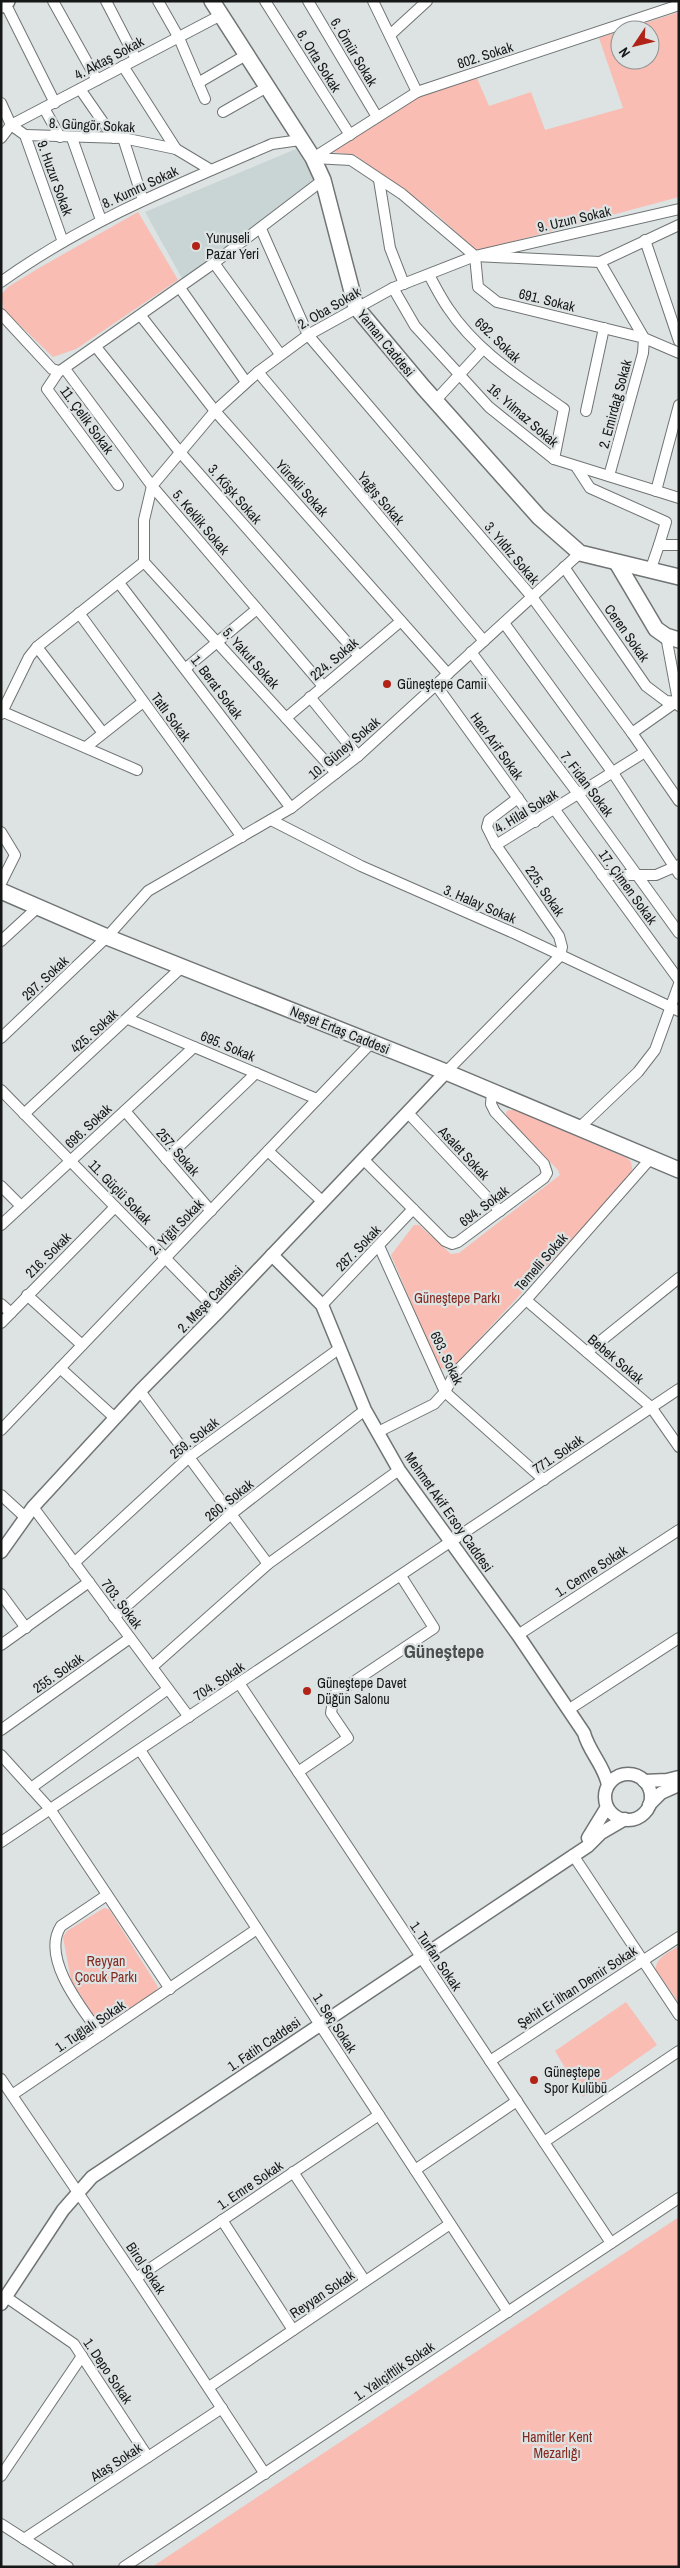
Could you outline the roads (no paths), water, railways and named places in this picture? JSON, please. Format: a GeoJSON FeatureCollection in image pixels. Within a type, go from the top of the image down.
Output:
{"type":"FeatureCollection","features":[{"type":"Feature","properties":{"kind":"main road","name":"Yaman Caddesi"},"geometry":{"type":"LineString","coordinates":[[212,1],[313,158],[323,180],[356,307],[435,401],[539,517],[580,553],[679,577]]}},
{"type":"Feature","properties":{"kind":"main road"},"geometry":{"type":"LineString","coordinates":[[617,563],[656,629],[673,638]]}},
{"type":"Feature","properties":{"kind":"main road","name":"Neşet Ertaş Caddesi"},"geometry":{"type":"LineString","coordinates":[[1,891],[107,937],[446,1072],[492,1093],[679,1170]]}},
{"type":"Feature","properties":{"kind":"street"},"geometry":{"type":"LineString","coordinates":[[53,1],[97,80]]}},
{"type":"Feature","properties":{"kind":"street"},"geometry":{"type":"LineString","coordinates":[[106,1],[136,59]]}},
{"type":"Feature","properties":{"kind":"street"},"geometry":{"type":"LineString","coordinates":[[158,1],[180,38],[205,100]]}},
{"type":"Feature","properties":{"kind":"street","name":"6. Orta Sokak"},"geometry":{"type":"LineString","coordinates":[[265,1],[350,135]]}},
{"type":"Feature","properties":{"kind":"street","name":"6. Ömür Sokak"},"geometry":{"type":"LineString","coordinates":[[308,1],[377,118]]}},
{"type":"Feature","properties":{"kind":"street"},"geometry":{"type":"LineString","coordinates":[[372,1],[417,92]]}},
{"type":"Feature","properties":{"kind":"street"},"geometry":{"type":"LineString","coordinates":[[4,3],[55,102]]}},
{"type":"Feature","properties":{"kind":"street"},"geometry":{"type":"LineString","coordinates":[[390,35],[423,3]]}},
{"type":"Feature","properties":{"kind":"street","name":"802. Sokak"},"geometry":{"type":"LineString","coordinates":[[313,158],[417,92],[679,5]]}},
{"type":"Feature","properties":{"kind":"street","name":"4. Aktaş Sokak"},"geometry":{"type":"LineString","coordinates":[[6,125],[44,108],[221,15]]}},
{"type":"Feature","properties":{"kind":"street"},"geometry":{"type":"LineString","coordinates":[[198,83],[246,55]]}},
{"type":"Feature","properties":{"kind":"street"},"geometry":{"type":"LineString","coordinates":[[123,66],[176,149]]}},
{"type":"Feature","properties":{"kind":"street"},"geometry":{"type":"LineString","coordinates":[[223,112],[267,87]]}},
{"type":"Feature","properties":{"kind":"street"},"geometry":{"type":"LineString","coordinates":[[80,89],[118,138],[143,200]]}},
{"type":"Feature","properties":{"kind":"street"},"geometry":{"type":"LineString","coordinates":[[1,103],[6,125],[1,138]]}},
{"type":"Feature","properties":{"kind":"street"},"geometry":{"type":"LineString","coordinates":[[44,108],[60,137]]}},
{"type":"Feature","properties":{"kind":"street","name":"9. Huzur Sokak"},"geometry":{"type":"LineString","coordinates":[[6,125],[25,135],[63,242]]}},
{"type":"Feature","properties":{"kind":"street","name":"8. Güngör Sokak"},"geometry":{"type":"LineString","coordinates":[[25,135],[118,138],[176,149],[211,170]]}},
{"type":"Feature","properties":{"kind":"street"},"geometry":{"type":"LineString","coordinates":[[72,138],[101,220]]}},
{"type":"Feature","properties":{"kind":"street","name":"8. Kumru Sokak"},"geometry":{"type":"LineString","coordinates":[[1,282],[31,260],[101,220],[143,200],[272,144],[300,140]]}},
{"type":"Feature","properties":{"kind":"street"},"geometry":{"type":"LineString","coordinates":[[313,158],[351,160],[402,194],[475,256],[600,262],[679,224]]}},
{"type":"Feature","properties":{"kind":"street"},"geometry":{"type":"LineString","coordinates":[[62,370],[180,288],[261,229],[323,180]]}},
{"type":"Feature","properties":{"kind":"street"},"geometry":{"type":"LineString","coordinates":[[379,180],[390,248],[404,284]]}},
{"type":"Feature","properties":{"kind":"street","name":"9. Uzun Sokak"},"geometry":{"type":"LineString","coordinates":[[475,256],[678,212]]}},
{"type":"Feature","properties":{"kind":"street","name":"3. Yıldız Sokak"},"geometry":{"type":"LineString","coordinates":[[261,229],[308,335],[532,597],[632,733],[679,801]]}},
{"type":"Feature","properties":{"kind":"street"},"geometry":{"type":"LineString","coordinates":[[645,240],[679,341]]}},
{"type":"Feature","properties":{"kind":"street","name":"2. Oba Sokak"},"geometry":{"type":"LineString","coordinates":[[152,486],[215,412],[246,382],[280,354],[356,307],[394,288],[475,256]]}},
{"type":"Feature","properties":{"kind":"street","name":"691. Sokak"},"geometry":{"type":"LineString","coordinates":[[475,256],[478,287],[497,302],[644,338],[679,354]]}},
{"type":"Feature","properties":{"kind":"street"},"geometry":{"type":"LineString","coordinates":[[600,262],[644,338]]}},
{"type":"Feature","properties":{"kind":"street"},"geometry":{"type":"LineString","coordinates":[[214,263],[280,354]]}},
{"type":"Feature","properties":{"kind":"street","name":"692. Sokak"},"geometry":{"type":"LineString","coordinates":[[429,275],[448,309],[483,349],[510,372],[564,408],[554,460]]}},
{"type":"Feature","properties":{"kind":"street"},"geometry":{"type":"LineString","coordinates":[[180,288],[246,382]]}},
{"type":"Feature","properties":{"kind":"street","name":"16. Yılmaz Sokak"},"geometry":{"type":"LineString","coordinates":[[394,288],[415,326],[489,407],[554,460],[679,498]]}},
{"type":"Feature","properties":{"kind":"street","name":"5. Keklik Sokak"},"geometry":{"type":"LineString","coordinates":[[1,314],[52,369],[62,370],[152,486],[323,686]]}},
{"type":"Feature","properties":{"kind":"street","name":"Yürekli Sokak"},"geometry":{"type":"LineString","coordinates":[[141,316],[215,412],[448,674]]}},
{"type":"Feature","properties":{"kind":"street"},"geometry":{"type":"LineString","coordinates":[[586,411],[604,328]]}},
{"type":"Feature","properties":{"kind":"street","name":"2. Emirdağ Sokak"},"geometry":{"type":"LineString","coordinates":[[610,476],[643,353],[644,338]]}},
{"type":"Feature","properties":{"kind":"street","name":"3. Köşk Sokak"},"geometry":{"type":"LineString","coordinates":[[96,347],[179,452],[359,656]]}},
{"type":"Feature","properties":{"kind":"street"},"geometry":{"type":"LineString","coordinates":[[435,401],[483,349]]}},
{"type":"Feature","properties":{"kind":"street","name":"11. Çelik Sokak"},"geometry":{"type":"LineString","coordinates":[[62,370],[47,389],[118,486]]}},
{"type":"Feature","properties":{"kind":"street","name":"Yağış Sokak"},"geometry":{"type":"LineString","coordinates":[[258,372],[484,641]]}},
{"type":"Feature","properties":{"kind":"street"},"geometry":{"type":"LineString","coordinates":[[656,491],[679,405]]}},
{"type":"Feature","properties":{"kind":"street"},"geometry":{"type":"LineString","coordinates":[[577,468],[590,488],[666,522],[650,571]]}},
{"type":"Feature","properties":{"kind":"street"},"geometry":{"type":"LineString","coordinates":[[137,770],[2,712],[29,657],[37,647],[144,562],[144,520],[152,486]]}},
{"type":"Feature","properties":{"kind":"street"},"geometry":{"type":"LineString","coordinates":[[659,544],[679,545]]}},
{"type":"Feature","properties":{"kind":"street","name":"10. Güney Sokak"},"geometry":{"type":"LineString","coordinates":[[107,937],[148,891],[291,808],[358,756],[580,553]]}},
{"type":"Feature","properties":{"kind":"street","name":"5. Yakut Sokak"},"geometry":{"type":"LineString","coordinates":[[144,562],[336,773]]}},
{"type":"Feature","properties":{"kind":"street","name":"Ceren Sokak"},"geometry":{"type":"LineString","coordinates":[[564,568],[646,686],[666,701],[678,703]]}},
{"type":"Feature","properties":{"kind":"street","name":"1. Berat Sokak"},"geometry":{"type":"LineString","coordinates":[[119,583],[186,668],[291,808]]}},
{"type":"Feature","properties":{"kind":"street"},"geometry":{"type":"LineString","coordinates":[[186,668],[257,609]]}},
{"type":"Feature","properties":{"kind":"street","name":"Tatlı Sokak"},"geometry":{"type":"LineString","coordinates":[[79,613],[242,837]]}},
{"type":"Feature","properties":{"kind":"street","name":"224. Sokak"},"geometry":{"type":"LineString","coordinates":[[286,718],[401,621]]}},
{"type":"Feature","properties":{"kind":"street"},"geometry":{"type":"LineString","coordinates":[[504,622],[613,773],[677,869],[656,875],[602,875]]}},
{"type":"Feature","properties":{"kind":"street"},"geometry":{"type":"LineString","coordinates":[[632,733],[678,703],[673,638]]}},
{"type":"Feature","properties":{"kind":"street"},"geometry":{"type":"LineString","coordinates":[[37,647],[103,733]]}},
{"type":"Feature","properties":{"kind":"street","name":"7. Fidan Sokak"},"geometry":{"type":"LineString","coordinates":[[471,652],[579,795],[679,934]]}},
{"type":"Feature","properties":{"kind":"street","name":"Hacı Arif Sokak"},"geometry":{"type":"LineString","coordinates":[[436,685],[535,822]]}},
{"type":"Feature","properties":{"kind":"street"},"geometry":{"type":"LineString","coordinates":[[310,697],[358,756]]}},
{"type":"Feature","properties":{"kind":"street"},"geometry":{"type":"LineString","coordinates":[[86,747],[143,702]]}},
{"type":"Feature","properties":{"kind":"street","name":"4. Hilal Sokak"},"geometry":{"type":"LineString","coordinates":[[496,845],[579,795],[645,752]]}},
{"type":"Feature","properties":{"kind":"street","name":"225. Sokak"},"geometry":{"type":"LineString","coordinates":[[518,798],[489,820],[487,827],[496,845],[559,936],[562,946],[560,956]]}},
{"type":"Feature","properties":{"kind":"street","name":"17. Çimen Sokak"},"geometry":{"type":"LineString","coordinates":[[554,810],[679,980]]}},
{"type":"Feature","properties":{"kind":"street","name":"3. Halay Sokak"},"geometry":{"type":"LineString","coordinates":[[271,820],[361,866],[674,1009]]}},
{"type":"Feature","properties":{"kind":"street"},"geometry":{"type":"LineString","coordinates":[[1,832],[15,855],[1,883]]}},
{"type":"Feature","properties":{"kind":"street"},"geometry":{"type":"LineString","coordinates":[[1,941],[37,908]]}},
{"type":"Feature","properties":{"kind":"street","name":"297. Sokak"},"geometry":{"type":"LineString","coordinates":[[1,1038],[107,937]]}},
{"type":"Feature","properties":{"kind":"street"},"geometry":{"type":"LineString","coordinates":[[446,1072],[560,956]]}},
{"type":"Feature","properties":{"kind":"street","name":"425. Sokak"},"geometry":{"type":"LineString","coordinates":[[24,1114],[182,967]]}},
{"type":"Feature","properties":{"kind":"street"},"geometry":{"type":"LineString","coordinates":[[579,1128],[638,1072],[655,1050],[674,1009],[679,984]]}},
{"type":"Feature","properties":{"kind":"street","name":"695. Sokak"},"geometry":{"type":"LineString","coordinates":[[128,1019],[318,1099]]}},
{"type":"Feature","properties":{"kind":"street","name":"2. Yiğit Sokak"},"geometry":{"type":"LineString","coordinates":[[1,1430],[371,1042]]}},
{"type":"Feature","properties":{"kind":"street","name":"696. Sokak"},"geometry":{"type":"LineString","coordinates":[[1,1225],[194,1047]]}},
{"type":"Feature","properties":{"kind":"street","name":"2. Meşe Caddesi"},"geometry":{"type":"LineString","coordinates":[[1,1552],[33,1506],[322,1201],[409,1114],[446,1072]]}},
{"type":"Feature","properties":{"kind":"street"},"geometry":{"type":"LineString","coordinates":[[166,1159],[256,1073]]}},
{"type":"Feature","properties":{"kind":"street","name":"11. Güçlü Sokak"},"geometry":{"type":"LineString","coordinates":[[1,1090],[218,1312]]}},
{"type":"Feature","properties":{"kind":"street","name":"694. Sokak"},"geometry":{"type":"LineString","coordinates":[[363,1159],[445,1241],[452,1244],[458,1242],[544,1178],[548,1170],[495,1112],[491,1104],[492,1093]]}},
{"type":"Feature","properties":{"kind":"street","name":"257. Sokak"},"geometry":{"type":"LineString","coordinates":[[125,1111],[211,1211]]}},
{"type":"Feature","properties":{"kind":"street","name":"Asalet Sokak"},"geometry":{"type":"LineString","coordinates":[[409,1114],[500,1211]]}},
{"type":"Feature","properties":{"kind":"street"},"geometry":{"type":"LineString","coordinates":[[268,1150],[322,1201]]}},
{"type":"Feature","properties":{"kind":"street","name":"Temelli Sokak"},"geometry":{"type":"LineString","coordinates":[[378,1432],[434,1404],[445,1392],[455,1373],[526,1300],[651,1158]]}},
{"type":"Feature","properties":{"kind":"street"},"geometry":{"type":"LineString","coordinates":[[1,1186],[21,1206]]}},
{"type":"Feature","properties":{"kind":"street","name":"216. Sokak"},"geometry":{"type":"LineString","coordinates":[[1,1323],[116,1207]]}},
{"type":"Feature","properties":{"kind":"street","name":"287. Sokak"},"geometry":{"type":"LineString","coordinates":[[322,1305],[414,1209]]}},
{"type":"Feature","properties":{"kind":"street","name":"693. Sokak"},"geometry":{"type":"LineString","coordinates":[[379,1246],[445,1392],[544,1480]]}},
{"type":"Feature","properties":{"kind":"street","name":"Mehmet Akif Ersoy Caddesi"},"geometry":{"type":"LineString","coordinates":[[272,1255],[322,1305],[365,1410],[399,1470],[518,1635],[584,1733],[586,1741],[602,1766],[608,1785]]}},
{"type":"Feature","properties":{"kind":"street"},"geometry":{"type":"LineString","coordinates":[[587,1352],[679,1278]]}},
{"type":"Feature","properties":{"kind":"street"},"geometry":{"type":"LineString","coordinates":[[27,1295],[82,1345]]}},
{"type":"Feature","properties":{"kind":"street","name":"Bebek Sokak"},"geometry":{"type":"LineString","coordinates":[[526,1300],[651,1407],[679,1447]]}},
{"type":"Feature","properties":{"kind":"street"},"geometry":{"type":"LineString","coordinates":[[1,1304],[11,1313]]}},
{"type":"Feature","properties":{"kind":"street","name":"259. Sokak"},"geometry":{"type":"LineString","coordinates":[[74,1563],[188,1458],[340,1348]]}},
{"type":"Feature","properties":{"kind":"street"},"geometry":{"type":"LineString","coordinates":[[60,1368],[115,1418]]}},
{"type":"Feature","properties":{"kind":"street","name":"771. Sokak"},"geometry":{"type":"LineString","coordinates":[[452,1542],[679,1389]]}},
{"type":"Feature","properties":{"kind":"street"},"geometry":{"type":"LineString","coordinates":[[140,1391],[268,1564]]}},
{"type":"Feature","properties":{"kind":"street","name":"260. Sokak"},"geometry":{"type":"LineString","coordinates":[[114,1617],[230,1515],[365,1410]]}},
{"type":"Feature","properties":{"kind":"street"},"geometry":{"type":"LineString","coordinates":[[152,1667],[268,1564],[399,1470]]}},
{"type":"Feature","properties":{"kind":"street"},"geometry":{"type":"LineString","coordinates":[[1,1495],[25,1518]]}},
{"type":"Feature","properties":{"kind":"street","name":"703. Sokak"},"geometry":{"type":"LineString","coordinates":[[33,1506],[189,1717]]}},
{"type":"Feature","properties":{"kind":"street","name":"1. Cemre Sokak"},"geometry":{"type":"LineString","coordinates":[[518,1635],[679,1530]]}},
{"type":"Feature","properties":{"kind":"street","name":"704. Sokak"},"geometry":{"type":"LineString","coordinates":[[1,1842],[452,1542]]}},
{"type":"Feature","properties":{"kind":"street"},"geometry":{"type":"LineString","coordinates":[[298,1772],[348,1738],[331,1713],[334,1695],[434,1628],[401,1576]]}},
{"type":"Feature","properties":{"kind":"street"},"geometry":{"type":"LineString","coordinates":[[1,1645],[89,1582]]}},
{"type":"Feature","properties":{"kind":"street"},"geometry":{"type":"LineString","coordinates":[[1,1594],[26,1628]]}},
{"type":"Feature","properties":{"kind":"street","name":"255. Sokak"},"geometry":{"type":"LineString","coordinates":[[1,1730],[130,1638]]}},
{"type":"Feature","properties":{"kind":"street"},"geometry":{"type":"LineString","coordinates":[[568,1710],[679,1638]]}},
{"type":"Feature","properties":{"kind":"street","name":"1. Turfan Sokak"},"geometry":{"type":"LineString","coordinates":[[239,1684],[611,2243]]}},
{"type":"Feature","properties":{"kind":"street"},"geometry":{"type":"LineString","coordinates":[[31,1788],[168,1689]]}},
{"type":"Feature","properties":{"kind":"street"},"geometry":{"type":"LineString","coordinates":[[584,1733],[590,1737],[608,1762],[627,1774],[644,1781],[667,1780],[679,1777]]}},
{"type":"Feature","properties":{"kind":"street","name":"1. Seç Sokak"},"geometry":{"type":"LineString","coordinates":[[140,1750],[508,2312]]}},
{"type":"Feature","properties":{"kind":"street"},"geometry":{"type":"LineString","coordinates":[[1,1755],[50,1809],[170,1989]]}},
{"type":"Feature","properties":{"kind":"street"},"geometry":{"type":"LineString","coordinates":[[627,1774],[620,1775],[608,1785],[606,1792],[607,1806],[577,1852],[642,1960],[679,2015]]}},
{"type":"Feature","properties":{"kind":"street"},"geometry":{"type":"LineString","coordinates":[[644,1781],[650,1792],[649,1805]]}},
{"type":"Feature","properties":{"kind":"street"},"geometry":{"type":"LineString","coordinates":[[607,1806],[618,1817],[625,1819],[639,1816],[662,1793],[679,1785]]}},
{"type":"Feature","properties":{"kind":"street","name":"1. Fatih Caddesi"},"geometry":{"type":"LineString","coordinates":[[4,2300],[63,2210],[92,2177],[588,1846],[610,1826],[625,1819]]}},
{"type":"Feature","properties":{"kind":"street"},"geometry":{"type":"LineString","coordinates":[[100,2035],[67,1986],[61,1972],[55,1942],[56,1933],[61,1926],[107,1895]]}},
{"type":"Feature","properties":{"kind":"street","name":"1. Tuğlalı Sokak"},"geometry":{"type":"LineString","coordinates":[[12,2095],[257,1930]]}},
{"type":"Feature","properties":{"kind":"street","name":"Şehit Er İlhan Demir Sokak"},"geometry":{"type":"LineString","coordinates":[[490,2061],[679,1936]]}},
{"type":"Feature","properties":{"kind":"street"},"geometry":{"type":"LineString","coordinates":[[544,2142],[679,2052]]}},
{"type":"Feature","properties":{"kind":"street","name":"Birol Sokak"},"geometry":{"type":"LineString","coordinates":[[1,2079],[209,2387],[265,2474]]}},
{"type":"Feature","properties":{"kind":"street"},"geometry":{"type":"LineString","coordinates":[[415,2170],[517,2101]]}},
{"type":"Feature","properties":{"kind":"street","name":"1. Emre Sokak"},"geometry":{"type":"LineString","coordinates":[[136,2278],[379,2115]]}},
{"type":"Feature","properties":{"kind":"street"},"geometry":{"type":"LineString","coordinates":[[293,2172],[365,2281]]}},
{"type":"Feature","properties":{"kind":"street","name":"1. Yalıçiftlik Sokak"},"geometry":{"type":"LineString","coordinates":[[124,2567],[679,2198]]}},
{"type":"Feature","properties":{"kind":"street"},"geometry":{"type":"LineString","coordinates":[[222,2220],[293,2330]]}},
{"type":"Feature","properties":{"kind":"street","name":"Reyyan Sokak"},"geometry":{"type":"LineString","coordinates":[[209,2387],[450,2224]]}},
{"type":"Feature","properties":{"kind":"street","name":"1. Depo Sokak"},"geometry":{"type":"LineString","coordinates":[[4,2300],[74,2344],[148,2458]]}},
{"type":"Feature","properties":{"kind":"street"},"geometry":{"type":"LineString","coordinates":[[1,2476],[82,2356]]}},
{"type":"Feature","properties":{"kind":"street","name":"Ataş Sokak"},"geometry":{"type":"LineString","coordinates":[[24,2539],[222,2408]]}},
{"type":"Feature","properties":{"kind":"street"},"geometry":{"type":"LineString","coordinates":[[1,2524],[68,2567]]}},
{"type":"Feature","properties":{"kind":"place","name":"Yunuseli Pazar Yeri"},"geometry":{"type":"Point","coordinates":[196,246]}},
{"type":"Feature","properties":{"kind":"place","name":"Güneştepe Camii"},"geometry":{"type":"Point","coordinates":[387,684]}},
{"type":"Feature","properties":{"kind":"place","name":"Güneştepe Davet Düğün Salonu"},"geometry":{"type":"Point","coordinates":[307,1691]}},
{"type":"Feature","properties":{"kind":"place","name":"Güneştepe Spor Kulübü"},"geometry":{"type":"Point","coordinates":[534,2080]}},
{"type":"Feature","properties":{"kind":"district","name":"Güneştepe"},"geometry":{"type":"Point","coordinates":[444,1651]}},
{"type":"Feature","properties":{"kind":"park label","name":"Güneştepe Parkı"},"geometry":{"type":"Point","coordinates":[457,1298]}},
{"type":"Feature","properties":{"kind":"park label","name":"Reyyan Çocuk Parkı"},"geometry":{"type":"Point","coordinates":[106,1969]}},
{"type":"Feature","properties":{"kind":"park label","name":"Hamitler Kent Mezarlığı"},"geometry":{"type":"Point","coordinates":[557,2446]}}]}
